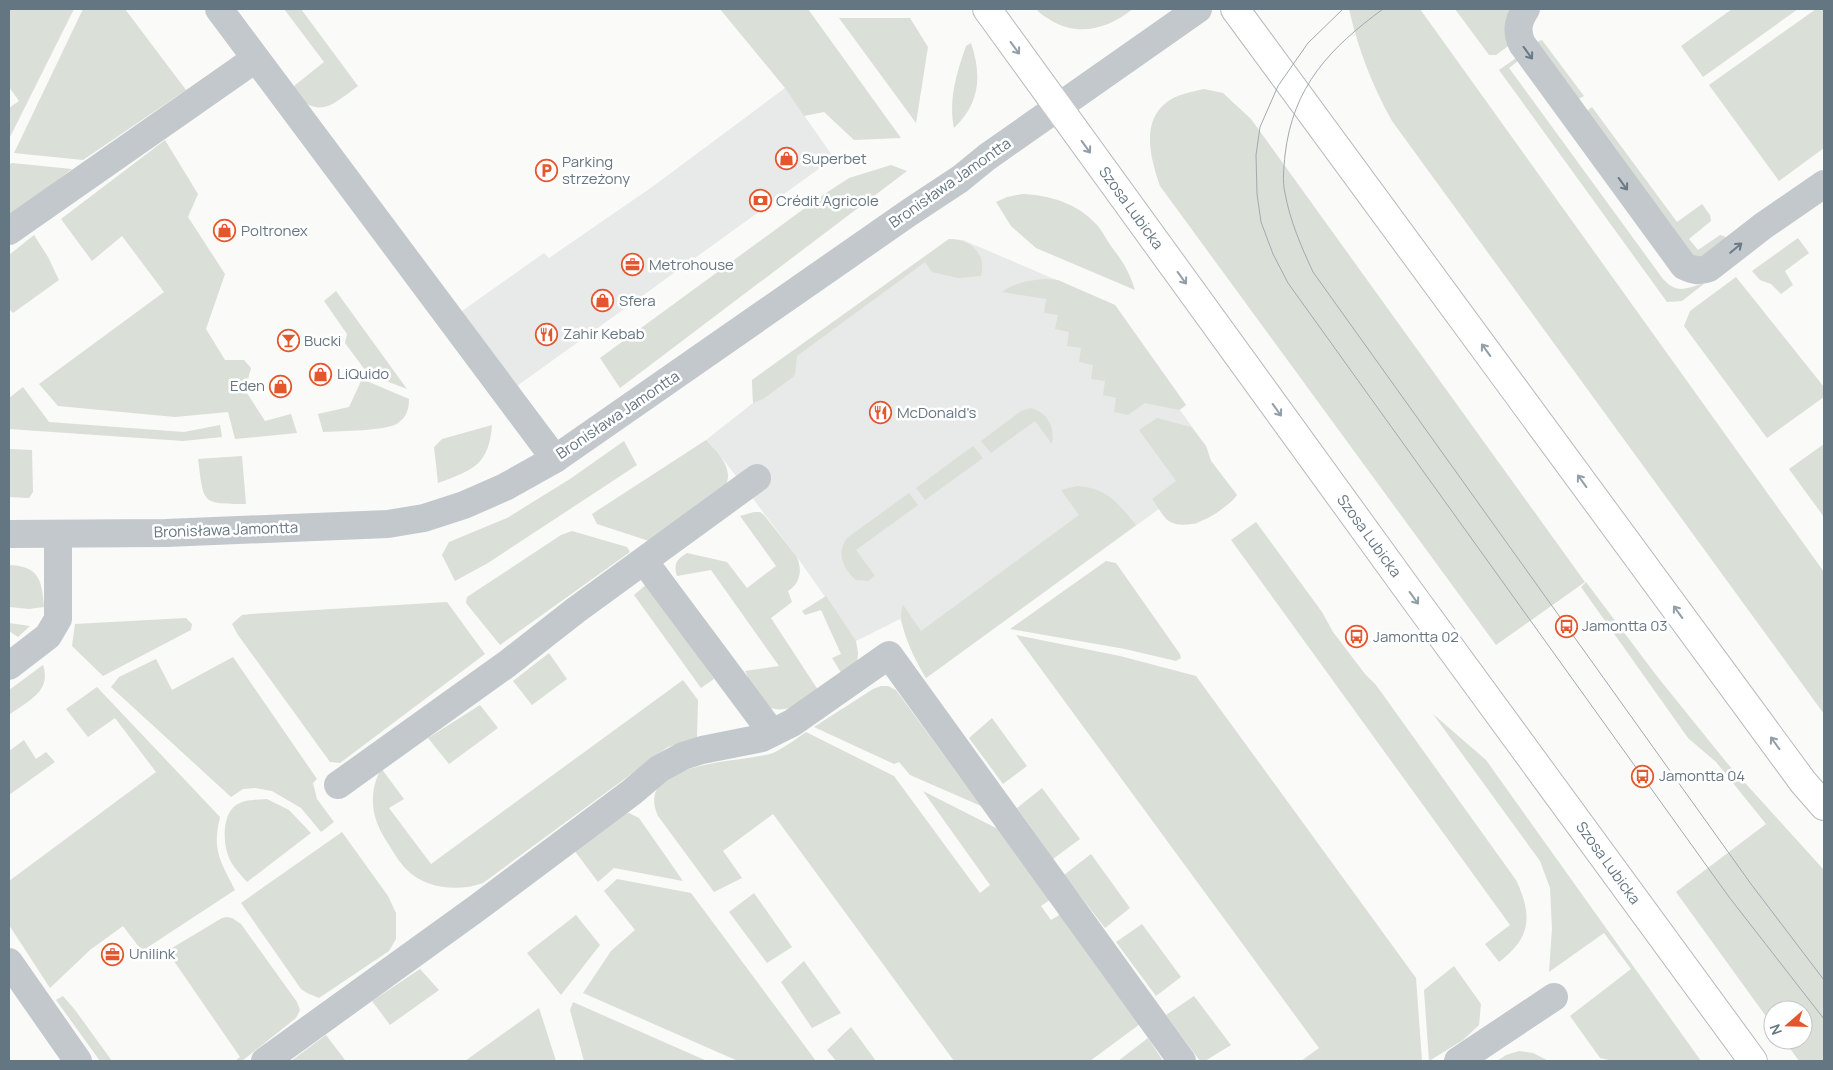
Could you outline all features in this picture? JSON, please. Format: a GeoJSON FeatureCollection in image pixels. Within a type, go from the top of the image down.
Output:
{"type":"FeatureCollection","features":[{"type":"Feature","properties":{"kind":"main road","name":"Szosa Lubicka"},"geometry":{"type":"LineString","coordinates":[[987,9],[1753,1061]]}},
{"type":"Feature","properties":{"kind":"main road"},"geometry":{"type":"LineString","coordinates":[[1235,9],[1803,782],[1824,806]]}},
{"type":"Feature","properties":{"kind":"street"},"geometry":{"type":"LineString","coordinates":[[219,9],[555,459]]}},
{"type":"Feature","properties":{"kind":"street","name":"Bronisława Jamontta"},"geometry":{"type":"LineString","coordinates":[[9,534],[166,533],[388,524],[424,518],[464,505],[505,487],[555,459],[960,179],[987,157],[1198,9]]}},
{"type":"Feature","properties":{"kind":"street"},"geometry":{"type":"LineString","coordinates":[[1526,9],[1519,21],[1518,28],[1518,37],[1522,44],[1684,266],[1692,270],[1702,271],[1709,268],[1762,226],[1824,184]]}},
{"type":"Feature","properties":{"kind":"street"},"geometry":{"type":"LineString","coordinates":[[9,231],[256,59]]}},
{"type":"Feature","properties":{"kind":"street"},"geometry":{"type":"LineString","coordinates":[[338,785],[507,664],[576,610],[757,478]]}},
{"type":"Feature","properties":{"kind":"street"},"geometry":{"type":"LineString","coordinates":[[9,666],[48,636],[58,619],[58,534]]}},
{"type":"Feature","properties":{"kind":"street"},"geometry":{"type":"LineString","coordinates":[[644,561],[772,733]]}},
{"type":"Feature","properties":{"kind":"street"},"geometry":{"type":"LineString","coordinates":[[265,1061],[463,918],[632,792],[659,769],[683,756],[702,750],[762,738],[792,723],[889,655],[1182,1061]]}},
{"type":"Feature","properties":{"kind":"street"},"geometry":{"type":"LineString","coordinates":[[9,962],[78,1061]]}},
{"type":"Feature","properties":{"kind":"street"},"geometry":{"type":"LineString","coordinates":[[1458,1061],[1554,997]]}},
{"type":"Feature","properties":{"kind":"shaded area"},"geometry":{"type":"Polygon","coordinates":[[[9,9],[74,9],[9,139],[9,108],[19,101],[9,87],[9,9]]]}},
{"type":"Feature","properties":{"kind":"shaded area"},"geometry":{"type":"Polygon","coordinates":[[[83,9],[125,9],[186,90],[83,160],[14,153],[83,9]]]}},
{"type":"Feature","properties":{"kind":"shaded area"},"geometry":{"type":"Polygon","coordinates":[[[284,9],[301,9],[358,86],[331,105],[317,107],[309,105],[289,90],[324,62],[284,9]]]}},
{"type":"Feature","properties":{"kind":"shaded area"},"geometry":{"type":"Polygon","coordinates":[[[720,9],[808,9],[901,138],[854,140],[824,112],[804,116],[785,88],[720,9]]]}},
{"type":"Feature","properties":{"kind":"shaded area"},"geometry":{"type":"Polygon","coordinates":[[[1036,9],[1133,9],[1124,16],[1104,25],[1094,28],[1073,29],[1052,21],[1036,9]]]}},
{"type":"Feature","properties":{"kind":"shaded area"},"geometry":{"type":"Polygon","coordinates":[[[1349,9],[1420,9],[1824,572],[1824,714],[1392,121],[1366,66],[1349,9]]]}},
{"type":"Feature","properties":{"kind":"shaded area"},"geometry":{"type":"Polygon","coordinates":[[[1455,9],[1515,9],[1511,44],[1496,55],[1489,55],[1455,9]]]}},
{"type":"Feature","properties":{"kind":"shaded area"},"geometry":{"type":"Polygon","coordinates":[[[1732,9],[1798,9],[1703,77],[1681,46],[1732,9]]]}},
{"type":"Feature","properties":{"kind":"shaded area"},"geometry":{"type":"Polygon","coordinates":[[[1816,9],[1824,9],[1824,148],[1779,181],[1709,85],[1816,9]]]}},
{"type":"Feature","properties":{"kind":"shaded area"},"geometry":{"type":"Polygon","coordinates":[[[839,18],[910,18],[928,47],[916,123],[839,18]]]}},
{"type":"Feature","properties":{"kind":"shaded area"},"geometry":{"type":"Polygon","coordinates":[[[1542,40],[1584,96],[1575,101],[1534,43],[1542,40]]]}},
{"type":"Feature","properties":{"kind":"shaded area"},"geometry":{"type":"Polygon","coordinates":[[[971,43],[977,66],[974,99],[963,119],[954,128],[952,107],[954,86],[966,46],[971,43]]]}},
{"type":"Feature","properties":{"kind":"shaded area"},"geometry":{"type":"Polygon","coordinates":[[[1519,56],[1518,61],[1509,68],[1663,279],[1678,289],[1705,283],[1682,301],[1667,302],[1499,70],[1519,56]]]}},
{"type":"Feature","properties":{"kind":"shaded area"},"geometry":{"type":"Polygon","coordinates":[[[785,88],[834,158],[517,386],[462,311],[544,253],[549,258],[652,187],[785,88]]]}},
{"type":"Feature","properties":{"kind":"shaded area"},"geometry":{"type":"Polygon","coordinates":[[[1204,89],[1223,93],[1251,119],[1585,582],[1496,645],[1160,186],[1151,153],[1150,142],[1153,120],[1159,110],[1171,99],[1204,89]]]}},
{"type":"Feature","properties":{"kind":"shaded area"},"geometry":{"type":"Polygon","coordinates":[[[1592,107],[1677,222],[1702,204],[1710,215],[1711,221],[1689,239],[1698,250],[1720,235],[1724,236],[1728,241],[1707,257],[1692,258],[1584,113],[1592,107]]]}},
{"type":"Feature","properties":{"kind":"shaded area"},"geometry":{"type":"Polygon","coordinates":[[[165,140],[198,194],[188,217],[225,274],[206,329],[225,360],[244,360],[251,368],[245,390],[265,421],[291,414],[297,433],[235,439],[228,412],[175,417],[58,406],[39,384],[164,292],[122,236],[92,261],[61,219],[165,140]]]}},
{"type":"Feature","properties":{"kind":"shaded area"},"geometry":{"type":"Polygon","coordinates":[[[12,163],[72,169],[9,219],[9,165],[12,163]]]}},
{"type":"Feature","properties":{"kind":"shaded area"},"geometry":{"type":"Polygon","coordinates":[[[891,165],[907,171],[620,388],[600,358],[820,197],[849,178],[891,165]]]}},
{"type":"Feature","properties":{"kind":"shaded area"},"geometry":{"type":"Polygon","coordinates":[[[1022,194],[1052,198],[1071,206],[1088,217],[1100,229],[1122,262],[1135,290],[1036,248],[1011,226],[996,202],[1007,197],[1022,194]]]}},
{"type":"Feature","properties":{"kind":"shaded area"},"geometry":{"type":"Polygon","coordinates":[[[34,235],[48,257],[59,280],[13,313],[9,309],[9,255],[34,235]]]}},
{"type":"Feature","properties":{"kind":"shaded area"},"geometry":{"type":"Polygon","coordinates":[[[1798,238],[1809,253],[1785,271],[1793,285],[1781,294],[1771,284],[1760,280],[1752,271],[1798,238]]]}},
{"type":"Feature","properties":{"kind":"shaded area"},"geometry":{"type":"Polygon","coordinates":[[[949,239],[963,240],[1115,305],[1186,405],[1180,410],[1206,446],[1211,461],[1237,495],[1231,502],[1196,524],[1177,524],[1167,520],[1159,509],[926,678],[912,650],[900,619],[856,641],[797,557],[717,451],[706,440],[753,403],[752,380],[949,239]]]}},
{"type":"Feature","properties":{"kind":"shaded area"},"geometry":{"type":"Polygon","coordinates":[[[949,239],[964,242],[975,249],[981,261],[981,276],[958,278],[932,272],[925,262],[797,356],[793,377],[763,399],[753,403],[752,380],[949,239]]]}},
{"type":"Feature","properties":{"kind":"shaded area"},"geometry":{"type":"Polygon","coordinates":[[[1736,277],[1824,387],[1824,397],[1767,438],[1684,326],[1690,311],[1736,277]]]}},
{"type":"Feature","properties":{"kind":"shaded area"},"geometry":{"type":"Polygon","coordinates":[[[1033,280],[1058,280],[1115,305],[1186,405],[1179,410],[1145,403],[1128,415],[1114,412],[1116,398],[1103,395],[1105,381],[1091,379],[1093,365],[1079,362],[1081,348],[1067,346],[1069,332],[1055,329],[1058,315],[1044,313],[1046,299],[1002,292],[1012,286],[1033,280]]]}},
{"type":"Feature","properties":{"kind":"shaded area"},"geometry":{"type":"Polygon","coordinates":[[[336,291],[407,389],[368,374],[345,343],[347,334],[324,301],[336,291]]]}},
{"type":"Feature","properties":{"kind":"shaded area"},"geometry":{"type":"Polygon","coordinates":[[[362,379],[409,399],[408,409],[404,418],[392,426],[384,428],[323,432],[318,414],[349,407],[362,379]]]}},
{"type":"Feature","properties":{"kind":"shaded area"},"geometry":{"type":"Polygon","coordinates":[[[23,387],[49,422],[184,432],[220,425],[222,437],[183,441],[9,429],[9,398],[23,387]]]}},
{"type":"Feature","properties":{"kind":"shaded area"},"geometry":{"type":"Polygon","coordinates":[[[1031,408],[1042,413],[1049,422],[1053,438],[1052,444],[1035,421],[991,453],[981,441],[1021,411],[1031,408]]]}},
{"type":"Feature","properties":{"kind":"shaded area"},"geometry":{"type":"Polygon","coordinates":[[[1157,418],[1191,427],[1206,446],[1211,461],[1237,495],[1224,508],[1206,519],[1187,525],[1177,524],[1166,519],[1152,499],[1176,481],[1139,430],[1157,418]]]}},
{"type":"Feature","properties":{"kind":"shaded area"},"geometry":{"type":"Polygon","coordinates":[[[492,425],[483,458],[461,474],[438,483],[434,447],[442,439],[492,425]]]}},
{"type":"Feature","properties":{"kind":"shaded area"},"geometry":{"type":"Polygon","coordinates":[[[706,440],[720,455],[727,467],[728,480],[725,487],[649,541],[597,524],[592,514],[706,440]]]}},
{"type":"Feature","properties":{"kind":"shaded area"},"geometry":{"type":"Polygon","coordinates":[[[624,441],[637,465],[488,563],[455,581],[442,555],[449,542],[507,518],[570,479],[624,441]]]}},
{"type":"Feature","properties":{"kind":"shaded area"},"geometry":{"type":"Polygon","coordinates":[[[1824,444],[1824,517],[1789,469],[1824,444]]]}},
{"type":"Feature","properties":{"kind":"shaded area"},"geometry":{"type":"Polygon","coordinates":[[[973,446],[983,458],[925,500],[916,488],[973,446]]]}},
{"type":"Feature","properties":{"kind":"shaded area"},"geometry":{"type":"Polygon","coordinates":[[[9,449],[32,450],[33,492],[29,498],[9,497],[9,449]]]}},
{"type":"Feature","properties":{"kind":"shaded area"},"geometry":{"type":"Polygon","coordinates":[[[242,456],[246,504],[220,503],[207,498],[202,485],[198,459],[242,456]]]}},
{"type":"Feature","properties":{"kind":"shaded area"},"geometry":{"type":"Polygon","coordinates":[[[1077,486],[1087,487],[1104,493],[1136,525],[926,678],[912,652],[904,631],[901,612],[903,605],[921,631],[1079,515],[1061,490],[1077,486]]]}},
{"type":"Feature","properties":{"kind":"shaded area"},"geometry":{"type":"Polygon","coordinates":[[[909,493],[918,505],[856,550],[875,576],[868,581],[856,580],[851,576],[842,560],[842,549],[847,538],[909,493]]]}},
{"type":"Feature","properties":{"kind":"shaded area"},"geometry":{"type":"Polygon","coordinates":[[[760,512],[764,515],[797,557],[800,567],[796,584],[788,591],[792,602],[771,618],[820,693],[805,702],[788,708],[771,708],[763,704],[756,696],[745,671],[779,666],[711,570],[677,576],[675,568],[681,557],[687,553],[727,562],[747,588],[776,566],[740,516],[760,512]]]}},
{"type":"Feature","properties":{"kind":"shaded area"},"geometry":{"type":"Polygon","coordinates":[[[1256,522],[1322,612],[1333,632],[1365,674],[1376,685],[1516,880],[1525,905],[1527,915],[1526,926],[1518,944],[1499,962],[1485,944],[1510,925],[1231,540],[1256,522]]]}},
{"type":"Feature","properties":{"kind":"shaded area"},"geometry":{"type":"Polygon","coordinates":[[[572,531],[627,547],[630,552],[500,645],[466,603],[467,597],[561,535],[572,531]]]}},
{"type":"Feature","properties":{"kind":"shaded area"},"geometry":{"type":"Polygon","coordinates":[[[1106,561],[1116,563],[1181,658],[1176,661],[1125,649],[1010,629],[1106,561]]]}},
{"type":"Feature","properties":{"kind":"shaded area"},"geometry":{"type":"Polygon","coordinates":[[[9,565],[27,568],[37,576],[42,589],[44,607],[29,609],[9,607],[9,565]]]}},
{"type":"Feature","properties":{"kind":"shaded area"},"geometry":{"type":"Polygon","coordinates":[[[1586,582],[1656,675],[1727,763],[1824,870],[1824,1061],[1799,1061],[1791,1050],[1813,1050],[1813,1000],[1763,1000],[1763,1012],[1676,892],[1766,824],[1716,762],[1688,738],[1581,587],[1586,582]]]}},
{"type":"Feature","properties":{"kind":"shaded area"},"geometry":{"type":"Polygon","coordinates":[[[648,583],[714,679],[701,688],[634,595],[648,583]]]}},
{"type":"Feature","properties":{"kind":"shaded area"},"geometry":{"type":"Polygon","coordinates":[[[826,596],[856,641],[857,664],[845,679],[832,658],[841,654],[821,610],[805,615],[802,611],[826,596]]]}},
{"type":"Feature","properties":{"kind":"shaded area"},"geometry":{"type":"Polygon","coordinates":[[[447,602],[485,654],[340,763],[330,762],[232,624],[242,615],[251,614],[447,602]]]}},
{"type":"Feature","properties":{"kind":"shaded area"},"geometry":{"type":"Polygon","coordinates":[[[186,618],[192,624],[191,630],[103,676],[72,646],[75,624],[186,618]]]}},
{"type":"Feature","properties":{"kind":"shaded area"},"geometry":{"type":"Polygon","coordinates":[[[9,623],[30,626],[18,637],[9,631],[9,623]]]}},
{"type":"Feature","properties":{"kind":"shaded area"},"geometry":{"type":"Polygon","coordinates":[[[1016,635],[1120,656],[1196,676],[1416,978],[1422,1061],[1301,1061],[1319,1048],[1016,635]]]}},
{"type":"Feature","properties":{"kind":"shaded area"},"geometry":{"type":"Polygon","coordinates":[[[549,653],[567,679],[532,705],[513,681],[549,653]]]}},
{"type":"Feature","properties":{"kind":"shaded area"},"geometry":{"type":"Polygon","coordinates":[[[233,657],[317,779],[313,783],[317,799],[334,822],[321,832],[301,808],[272,791],[255,788],[243,789],[231,797],[111,687],[119,677],[156,659],[172,690],[233,657]]]}},
{"type":"Feature","properties":{"kind":"shaded area"},"geometry":{"type":"Polygon","coordinates":[[[43,665],[45,674],[41,689],[30,700],[9,715],[9,690],[43,665]]]}},
{"type":"Feature","properties":{"kind":"shaded area"},"geometry":{"type":"Polygon","coordinates":[[[683,680],[698,700],[697,738],[668,747],[483,883],[453,888],[433,885],[424,881],[407,870],[397,858],[379,828],[375,816],[373,798],[374,786],[381,768],[404,799],[389,808],[431,864],[683,680]]]}},
{"type":"Feature","properties":{"kind":"shaded area"},"geometry":{"type":"Polygon","coordinates":[[[888,686],[896,690],[981,806],[910,775],[899,762],[894,764],[814,727],[873,689],[888,686]]]}},
{"type":"Feature","properties":{"kind":"shaded area"},"geometry":{"type":"Polygon","coordinates":[[[97,687],[220,817],[217,847],[225,871],[235,890],[142,951],[123,926],[90,950],[50,988],[9,925],[9,881],[156,772],[115,718],[88,737],[66,709],[97,687]]]}},
{"type":"Feature","properties":{"kind":"shaded area"},"geometry":{"type":"Polygon","coordinates":[[[480,705],[498,728],[449,764],[428,738],[480,705]]]}},
{"type":"Feature","properties":{"kind":"shaded area"},"geometry":{"type":"Polygon","coordinates":[[[1433,714],[1486,760],[1701,1061],[1613,1061],[1600,1058],[1570,1016],[1631,969],[1604,933],[1549,972],[1552,929],[1550,888],[1540,861],[1433,714]]]}},
{"type":"Feature","properties":{"kind":"shaded area"},"geometry":{"type":"Polygon","coordinates":[[[992,718],[1027,766],[1003,784],[969,738],[992,718]]]}},
{"type":"Feature","properties":{"kind":"shaded area"},"geometry":{"type":"Polygon","coordinates":[[[806,732],[894,776],[980,893],[990,885],[923,791],[1004,832],[1051,899],[1041,906],[1051,920],[1061,914],[1140,1024],[1090,1061],[954,1061],[773,814],[723,851],[742,878],[714,892],[658,816],[654,798],[661,784],[675,774],[695,767],[773,753],[806,732]]]}},
{"type":"Feature","properties":{"kind":"shaded area"},"geometry":{"type":"Polygon","coordinates":[[[24,740],[36,759],[46,752],[55,762],[9,795],[9,751],[24,740]]]}},
{"type":"Feature","properties":{"kind":"shaded area"},"geometry":{"type":"Polygon","coordinates":[[[1042,788],[1080,839],[1053,859],[1017,808],[1042,788]]]}},
{"type":"Feature","properties":{"kind":"shaded area"},"geometry":{"type":"Polygon","coordinates":[[[267,799],[289,810],[311,833],[247,882],[230,860],[225,839],[226,824],[231,810],[239,803],[267,799]]]}},
{"type":"Feature","properties":{"kind":"shaded area"},"geometry":{"type":"Polygon","coordinates":[[[629,813],[639,818],[683,881],[614,868],[598,882],[574,850],[622,815],[629,813]]]}},
{"type":"Feature","properties":{"kind":"shaded area"},"geometry":{"type":"Polygon","coordinates":[[[342,832],[388,896],[396,913],[396,939],[389,951],[319,998],[301,989],[241,903],[342,832]]]}},
{"type":"Feature","properties":{"kind":"shaded area"},"geometry":{"type":"Polygon","coordinates":[[[1091,854],[1130,908],[1105,928],[1064,875],[1091,854]]]}},
{"type":"Feature","properties":{"kind":"shaded area"},"geometry":{"type":"Polygon","coordinates":[[[617,879],[691,893],[816,1061],[738,1061],[583,993],[611,951],[635,930],[604,891],[617,879]]]}},
{"type":"Feature","properties":{"kind":"shaded area"},"geometry":{"type":"Polygon","coordinates":[[[754,893],[792,947],[767,963],[729,912],[754,893]]]}},
{"type":"Feature","properties":{"kind":"shaded area"},"geometry":{"type":"Polygon","coordinates":[[[576,915],[600,945],[561,995],[527,953],[576,915]]]}},
{"type":"Feature","properties":{"kind":"shaded area"},"geometry":{"type":"Polygon","coordinates":[[[227,917],[241,924],[297,1002],[300,1010],[296,1018],[242,1061],[235,1061],[240,1057],[167,951],[222,918],[227,917]]]}},
{"type":"Feature","properties":{"kind":"shaded area"},"geometry":{"type":"Polygon","coordinates":[[[1142,924],[1181,977],[1156,996],[1116,942],[1142,924]]]}},
{"type":"Feature","properties":{"kind":"shaded area"},"geometry":{"type":"Polygon","coordinates":[[[804,961],[841,1013],[812,1028],[781,982],[804,961]]]}},
{"type":"Feature","properties":{"kind":"shaded area"},"geometry":{"type":"Polygon","coordinates":[[[1454,966],[1481,1004],[1479,1025],[1463,1040],[1429,1061],[1424,990],[1454,966]]]}},
{"type":"Feature","properties":{"kind":"shaded area"},"geometry":{"type":"Polygon","coordinates":[[[420,969],[439,990],[390,1025],[372,1001],[420,969]]]}},
{"type":"Feature","properties":{"kind":"shaded area"},"geometry":{"type":"Polygon","coordinates":[[[63,996],[112,1061],[100,1061],[56,1000],[63,996]]]}},
{"type":"Feature","properties":{"kind":"shaded area"},"geometry":{"type":"Polygon","coordinates":[[[1194,996],[1231,1045],[1205,1061],[1200,1061],[1166,1015],[1194,996]]]}},
{"type":"Feature","properties":{"kind":"shaded area"},"geometry":{"type":"Polygon","coordinates":[[[573,1002],[707,1061],[584,1061],[570,1010],[573,1002]]]}},
{"type":"Feature","properties":{"kind":"shaded area"},"geometry":{"type":"Polygon","coordinates":[[[539,1008],[556,1061],[465,1061],[539,1008]]]}},
{"type":"Feature","properties":{"kind":"shaded area"},"geometry":{"type":"Polygon","coordinates":[[[851,1027],[876,1061],[836,1061],[827,1050],[851,1027]]]}},
{"type":"Feature","properties":{"kind":"shaded area"},"geometry":{"type":"Polygon","coordinates":[[[326,1035],[345,1060],[291,1061],[326,1035]]]}},
{"type":"Feature","properties":{"kind":"shaded area"},"geometry":{"type":"Polygon","coordinates":[[[1148,1038],[1163,1061],[1118,1061],[1148,1038]]]}},
{"type":"Feature","properties":{"kind":"shaded area"},"geometry":{"type":"Polygon","coordinates":[[[1519,1051],[1533,1053],[1549,1061],[1497,1061],[1506,1055],[1519,1051]]]}},
{"type":"Feature","properties":{"kind":"tram line"},"geometry":{"type":"LineString","coordinates":[[1343,9],[1308,43],[1278,86],[1260,127],[1256,155],[1257,194],[1261,222],[1273,254],[1288,283],[1729,897],[1824,1019]]}},
{"type":"Feature","properties":{"kind":"tram line"},"geometry":{"type":"LineString","coordinates":[[1383,9],[1346,39],[1317,71],[1296,109],[1289,131],[1284,164],[1284,188],[1293,223],[1313,272],[1751,884],[1824,980]]}},
{"type":"Feature","properties":{"kind":"place","name":"Superbet"},"geometry":{"type":"Point","coordinates":[786,159]}},
{"type":"Feature","properties":{"kind":"place","name":"Parking strzeżony"},"geometry":{"type":"Point","coordinates":[546,171]}},
{"type":"Feature","properties":{"kind":"place","name":"Crédit Agricole"},"geometry":{"type":"Point","coordinates":[760,201]}},
{"type":"Feature","properties":{"kind":"place","name":"Poltronex"},"geometry":{"type":"Point","coordinates":[225,231]}},
{"type":"Feature","properties":{"kind":"place","name":"Metrohouse"},"geometry":{"type":"Point","coordinates":[633,265]}},
{"type":"Feature","properties":{"kind":"place","name":"Sfera"},"geometry":{"type":"Point","coordinates":[603,301]}},
{"type":"Feature","properties":{"kind":"place","name":"Zahir Kebab"},"geometry":{"type":"Point","coordinates":[547,334]}},
{"type":"Feature","properties":{"kind":"place","name":"Bucki"},"geometry":{"type":"Point","coordinates":[288,341]}},
{"type":"Feature","properties":{"kind":"place","name":"LiQuido"},"geometry":{"type":"Point","coordinates":[321,374]}},
{"type":"Feature","properties":{"kind":"place","name":"Eden"},"geometry":{"type":"Point","coordinates":[281,386]}},
{"type":"Feature","properties":{"kind":"place","name":"McDonald's"},"geometry":{"type":"Point","coordinates":[881,413]}},
{"type":"Feature","properties":{"kind":"place","name":"Jamontta 03"},"geometry":{"type":"Point","coordinates":[1566,626]}},
{"type":"Feature","properties":{"kind":"place","name":"Jamontta 02"},"geometry":{"type":"Point","coordinates":[1357,637]}},
{"type":"Feature","properties":{"kind":"place","name":"Jamontta 04"},"geometry":{"type":"Point","coordinates":[1643,776]}},
{"type":"Feature","properties":{"kind":"place","name":"Unilink"},"geometry":{"type":"Point","coordinates":[113,954]}}]}
